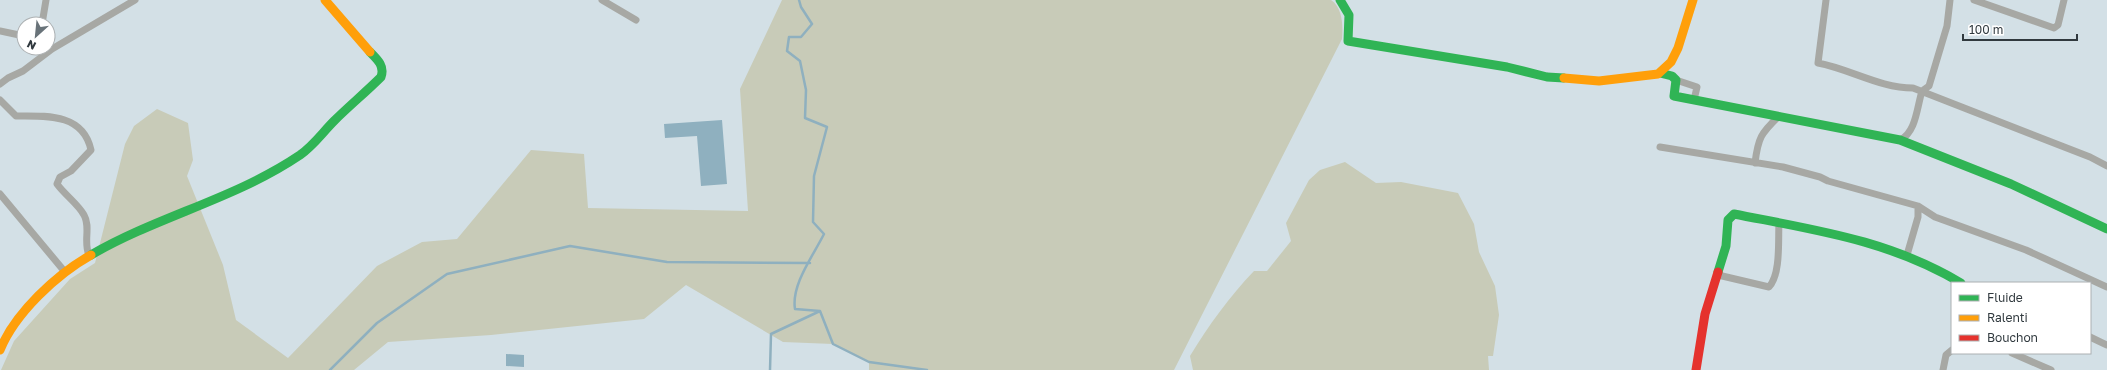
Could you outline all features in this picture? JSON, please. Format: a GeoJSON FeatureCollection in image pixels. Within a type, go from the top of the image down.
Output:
{"type":"FeatureCollection","features":[{"type":"Feature","properties":{"kind":"street"},"geometry":{"type":"LineString","coordinates":[[43,16],[46,0]]}},
{"type":"Feature","properties":{"kind":"street"},"geometry":{"type":"LineString","coordinates":[[56,45],[135,0]]}},
{"type":"Feature","properties":{"kind":"street"},"geometry":{"type":"LineString","coordinates":[[0,350],[3,333],[37,297],[65,272],[89,255],[143,227],[240,189],[291,161],[317,141],[335,120],[381,77],[383,72],[380,64],[325,0]]}},
{"type":"Feature","properties":{"kind":"street"},"geometry":{"type":"LineString","coordinates":[[602,0],[636,20]]}},
{"type":"Feature","properties":{"kind":"street"},"geometry":{"type":"LineString","coordinates":[[1340,0],[1348,8],[1351,22],[1348,41],[1507,67],[1547,77],[1599,81],[1660,72],[1672,76],[1676,80],[1697,87],[1694,100]]}},
{"type":"Feature","properties":{"kind":"street"},"geometry":{"type":"LineString","coordinates":[[1660,72],[1671,62],[1678,48],[1693,0]]}},
{"type":"Feature","properties":{"kind":"street"},"geometry":{"type":"LineString","coordinates":[[1826,0],[1818,63],[1836,66],[1891,86],[1913,88],[1922,91],[2090,157],[2107,166]]}},
{"type":"Feature","properties":{"kind":"street"},"geometry":{"type":"LineString","coordinates":[[1932,95],[1929,86],[1947,26],[1950,0]]}},
{"type":"Feature","properties":{"kind":"street"},"geometry":{"type":"LineString","coordinates":[[1974,0],[2054,28],[2058,25],[2064,0]]}},
{"type":"Feature","properties":{"kind":"street"},"geometry":{"type":"LineString","coordinates":[[0,31],[16,34]]}},
{"type":"Feature","properties":{"kind":"street"},"geometry":{"type":"LineString","coordinates":[[0,84],[8,78],[23,71],[41,56]]}},
{"type":"Feature","properties":{"kind":"street"},"geometry":{"type":"LineString","coordinates":[[1676,80],[1672,93],[1674,96],[1900,140],[1954,160],[2011,184],[2107,229]]}},
{"type":"Feature","properties":{"kind":"street"},"geometry":{"type":"LineString","coordinates":[[1900,140],[1907,137],[1912,130],[1922,91],[1929,86]]}},
{"type":"Feature","properties":{"kind":"street"},"geometry":{"type":"LineString","coordinates":[[0,100],[16,116],[64,119],[73,122],[89,141],[91,150],[71,171],[60,177],[57,184],[84,215],[86,222],[86,247],[89,255]]}},
{"type":"Feature","properties":{"kind":"street"},"geometry":{"type":"LineString","coordinates":[[1754,163],[1756,149],[1763,131],[1779,116]]}},
{"type":"Feature","properties":{"kind":"street"},"geometry":{"type":"LineString","coordinates":[[1660,147],[1783,167],[1820,177],[1828,182],[1918,206],[1935,217],[2026,250],[2107,287]]}},
{"type":"Feature","properties":{"kind":"street"},"geometry":{"type":"LineString","coordinates":[[0,194],[65,272]]}},
{"type":"Feature","properties":{"kind":"street"},"geometry":{"type":"LineString","coordinates":[[1907,255],[1918,217],[1918,206]]}},
{"type":"Feature","properties":{"kind":"street"},"geometry":{"type":"LineString","coordinates":[[1696,370],[1705,314],[1726,246],[1728,220],[1734,214],[1826,231],[1907,255],[1959,282]]}},
{"type":"Feature","properties":{"kind":"street"},"geometry":{"type":"LineString","coordinates":[[1718,275],[1769,287],[1773,283],[1778,254],[1779,222]]}},
{"type":"Feature","properties":{"kind":"street"},"geometry":{"type":"LineString","coordinates":[[2091,337],[2107,345]]}},
{"type":"Feature","properties":{"kind":"street"},"geometry":{"type":"LineString","coordinates":[[1942,370],[1946,355],[1951,351]]}},
{"type":"Feature","properties":{"kind":"street"},"geometry":{"type":"LineString","coordinates":[[2014,354],[2051,370]]}},
{"type":"Feature","properties":{"kind":"green space"},"geometry":{"type":"Polygon","coordinates":[[[782,0],[1331,0],[1335,3],[1340,12],[1342,39],[1174,370],[869,370],[869,362],[833,344],[783,342],[686,285],[644,319],[491,335],[388,342],[354,370],[1,370],[14,341],[70,279],[95,263],[125,144],[134,126],[157,109],[188,123],[193,160],[187,176],[223,265],[236,320],[288,358],[377,266],[422,242],[457,239],[531,150],[584,154],[588,208],[748,211],[740,89],[782,0]]]}},
{"type":"Feature","properties":{"kind":"green space"},"geometry":{"type":"Polygon","coordinates":[[[1345,162],[1376,183],[1401,182],[1458,193],[1474,224],[1479,252],[1495,286],[1499,315],[1493,356],[1488,356],[1489,370],[1193,370],[1190,356],[1204,333],[1236,291],[1254,271],[1267,271],[1291,241],[1286,223],[1309,180],[1320,170],[1345,162]]]}},
{"type":"Feature","properties":{"kind":"water"},"geometry":{"type":"Polygon","coordinates":[[[722,120],[727,184],[701,186],[697,136],[665,138],[664,124],[722,120]]]}},
{"type":"Feature","properties":{"kind":"water"},"geometry":{"type":"Polygon","coordinates":[[[506,354],[524,355],[524,367],[506,366],[506,354]]]}},
{"type":"Feature","properties":{"kind":"waterway"},"geometry":{"type":"LineString","coordinates":[[770,370],[771,334],[820,311],[795,309],[796,290],[804,271],[824,234],[813,222],[814,176],[827,127],[805,118],[806,90],[800,61],[787,51],[789,37],[801,37],[812,24],[801,7],[799,0]]}},
{"type":"Feature","properties":{"kind":"waterway"},"geometry":{"type":"LineString","coordinates":[[330,370],[377,323],[447,274],[570,246],[667,262],[810,263]]}},
{"type":"Feature","properties":{"kind":"waterway"},"geometry":{"type":"LineString","coordinates":[[820,311],[833,344],[869,362],[927,370]]}},
{"type":"Feature","properties":{"kind":"traffic: fast"},"geometry":{"type":"LineString","coordinates":[[1340,0],[1349,15],[1348,41],[1507,67],[1547,77],[1564,78]]}},
{"type":"Feature","properties":{"kind":"traffic: fast"},"geometry":{"type":"LineString","coordinates":[[91,255],[143,229],[249,184],[300,155],[381,77],[381,66],[378,60],[370,52]]}},
{"type":"Feature","properties":{"kind":"traffic: fast"},"geometry":{"type":"LineString","coordinates":[[1660,73],[1672,76],[1676,80],[1674,96],[1900,140],[2011,184],[2107,229]]}},
{"type":"Feature","properties":{"kind":"traffic: fast"},"geometry":{"type":"LineString","coordinates":[[1718,272],[1726,246],[1728,220],[1734,214],[1794,225],[1879,246],[1934,268],[1959,282]]}},
{"type":"Feature","properties":{"kind":"traffic: slow"},"geometry":{"type":"LineString","coordinates":[[325,0],[370,52]]}},
{"type":"Feature","properties":{"kind":"traffic: slow"},"geometry":{"type":"LineString","coordinates":[[1564,78],[1599,81],[1658,74],[1671,62],[1678,48],[1693,0]]}},
{"type":"Feature","properties":{"kind":"traffic: slow"},"geometry":{"type":"LineString","coordinates":[[0,350],[16,322],[38,296],[65,273],[91,255]]}},
{"type":"Feature","properties":{"kind":"traffic: jam"},"geometry":{"type":"LineString","coordinates":[[1696,370],[1705,314],[1718,272]]}}]}
